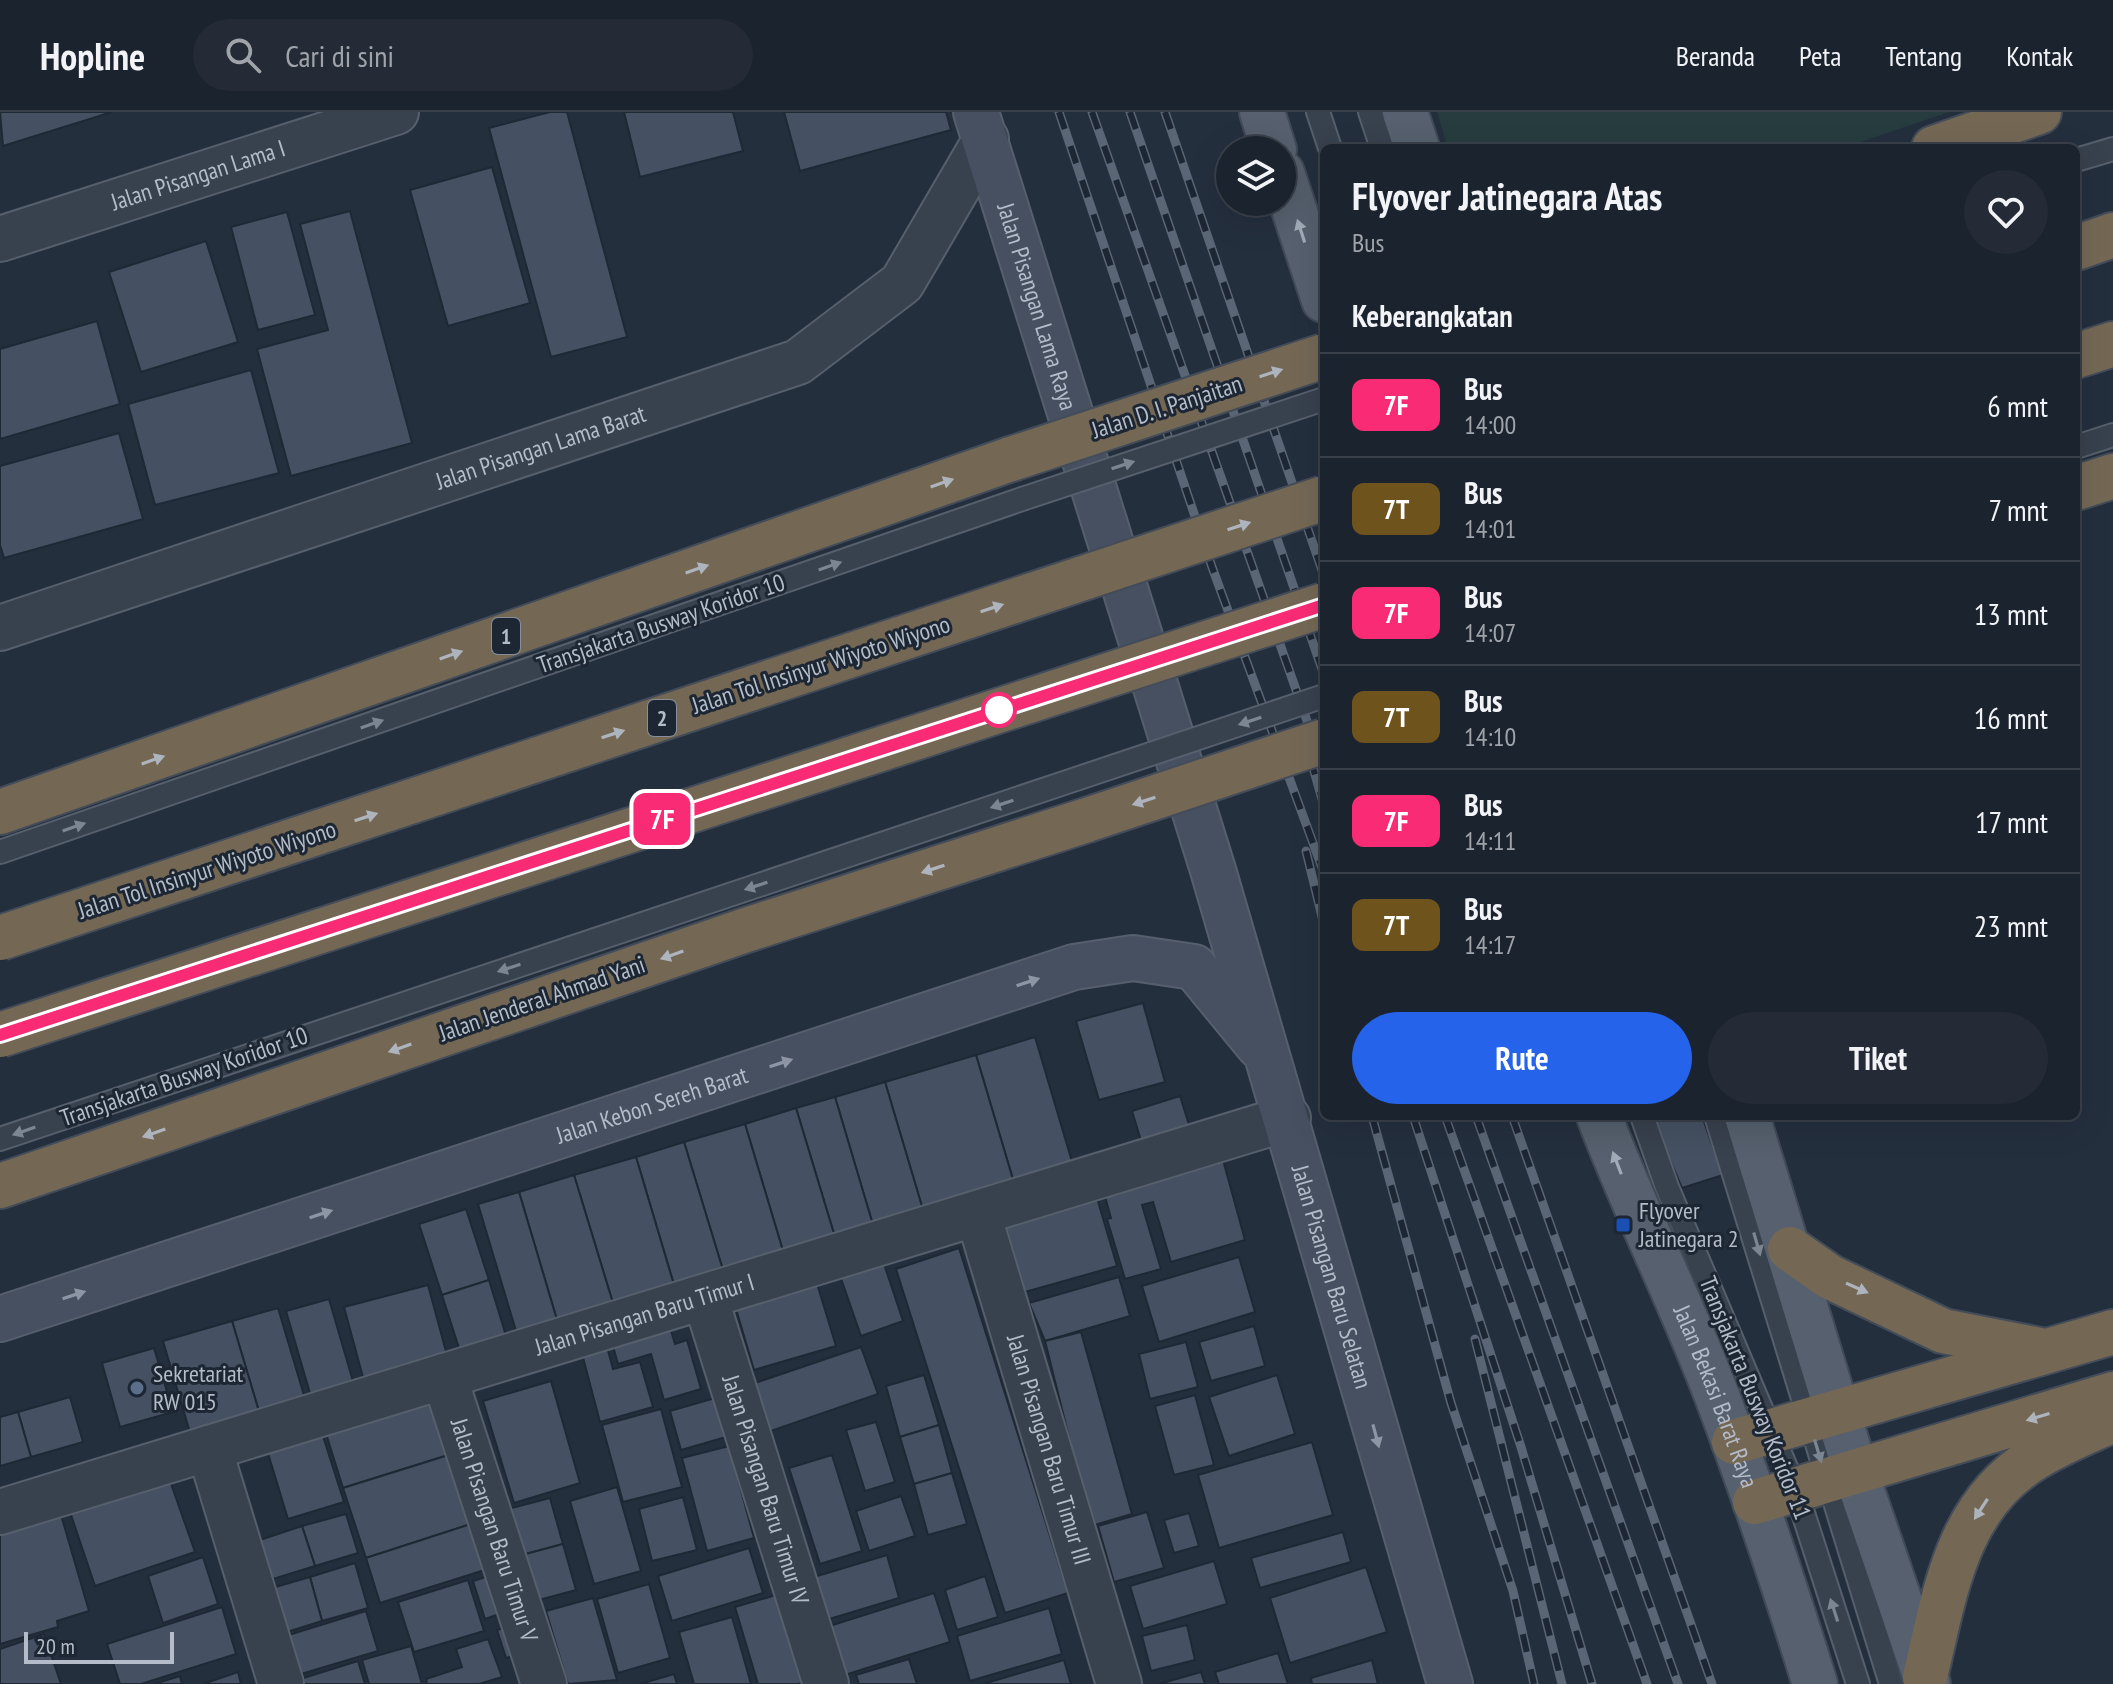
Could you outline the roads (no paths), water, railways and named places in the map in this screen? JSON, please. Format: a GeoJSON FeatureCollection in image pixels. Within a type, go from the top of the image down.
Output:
{"type":"FeatureCollection","features":[{"type":"Feature","properties":{"kind":"highway"},"geometry":{"type":"LineString","coordinates":[[1946,144],[2039,112]]}},
{"type":"Feature","properties":{"kind":"highway"},"geometry":{"type":"LineString","coordinates":[[2080,247],[2113,235]]}},
{"type":"Feature","properties":{"kind":"highway"},"geometry":{"type":"LineString","coordinates":[[2080,355],[2113,344]]}},
{"type":"Feature","properties":{"kind":"highway","name":"Jalan D. I. Panjaitan"},"geometry":{"type":"LineString","coordinates":[[1016,479],[1320,358]]}},
{"type":"Feature","properties":{"kind":"highway"},"geometry":{"type":"LineString","coordinates":[[2080,487],[2113,476]]}},
{"type":"Feature","properties":{"kind":"highway","name":"1"},"geometry":{"type":"LineString","coordinates":[[0,812],[1016,479]]}},
{"type":"Feature","properties":{"kind":"highway","name":"Jalan Tol Insinyur Wiyoto Wiyono"},"geometry":{"type":"LineString","coordinates":[[0,938],[1320,499]]}},
{"type":"Feature","properties":{"kind":"highway"},"geometry":{"type":"LineString","coordinates":[[0,1035],[1320,606]]}},
{"type":"Feature","properties":{"kind":"highway"},"geometry":{"type":"LineString","coordinates":[[1082,800],[1320,742]]}},
{"type":"Feature","properties":{"kind":"highway","name":"Jalan Jenderal Ahmad Yani"},"geometry":{"type":"LineString","coordinates":[[0,1186],[746,930],[1082,800]]}},
{"type":"Feature","properties":{"kind":"highway"},"geometry":{"type":"LineString","coordinates":[[1790,1249],[1830,1277],[1943,1331],[2051,1352]]}},
{"type":"Feature","properties":{"kind":"highway"},"geometry":{"type":"LineString","coordinates":[[1789,1426],[2113,1332]]}},
{"type":"Feature","properties":{"kind":"highway"},"geometry":{"type":"LineString","coordinates":[[1809,1487],[2113,1394]]}},
{"type":"Feature","properties":{"kind":"highway"},"geometry":{"type":"LineString","coordinates":[[1915,1682],[1953,1557],[1993,1492],[2034,1458],[2113,1420]]}},
{"type":"Feature","properties":{"kind":"main road"},"geometry":{"type":"LineString","coordinates":[[1262,112],[1270,136]]}},
{"type":"Feature","properties":{"kind":"main road"},"geometry":{"type":"LineString","coordinates":[[1405,112],[1416,144]]}},
{"type":"Feature","properties":{"kind":"main road"},"geometry":{"type":"LineString","coordinates":[[1296,215],[1320,288]]}},
{"type":"Feature","properties":{"kind":"main road","name":"Jalan Bekasi Barat Raya"},"geometry":{"type":"LineString","coordinates":[[1601,1120],[1789,1426],[1809,1487],[1915,1682]]}},
{"type":"Feature","properties":{"kind":"main road","name":"Jalan Bekasi Barat Raya"},"geometry":{"type":"LineString","coordinates":[[1748,1120],[1790,1249],[1789,1426],[1809,1487],[1815,1684]]}},
{"type":"Feature","properties":{"kind":"street","name":"Jalan Pisangan Lama I"},"geometry":{"type":"LineString","coordinates":[[0,239],[396,112]]}},
{"type":"Feature","properties":{"kind":"street","name":"Jalan Pisangan Lama Barat"},"geometry":{"type":"LineString","coordinates":[[0,628],[798,362],[902,283],[981,125]]}},
{"type":"Feature","properties":{"kind":"street","name":"Jalan Pisangan Lama Raya"},"geometry":{"type":"LineString","coordinates":[[981,125],[1213,870]]}},
{"type":"Feature","properties":{"kind":"street","name":"Jalan Pisangan Baru Selatan"},"geometry":{"type":"LineString","coordinates":[[1213,870],[1288,1118],[1389,1482],[1450,1684]]}},
{"type":"Feature","properties":{"kind":"street","name":"Jalan Kebon Sereh Barat"},"geometry":{"type":"LineString","coordinates":[[0,1319],[1074,967],[1133,958],[1194,967],[1271,1061]]}},
{"type":"Feature","properties":{"kind":"street","name":"Jalan Pisangan Baru Timur I"},"geometry":{"type":"LineString","coordinates":[[0,1512],[1288,1118]]}},
{"type":"Feature","properties":{"kind":"street","name":"Jalan Pisangan Baru Timur III"},"geometry":{"type":"LineString","coordinates":[[978,1214],[1119,1684]]}},
{"type":"Feature","properties":{"kind":"street","name":"Jalan Pisangan Baru Timur IV"},"geometry":{"type":"LineString","coordinates":[[705,1297],[826,1684]]}},
{"type":"Feature","properties":{"kind":"street","name":"Jalan Pisangan Baru Timur V"},"geometry":{"type":"LineString","coordinates":[[444,1376],[544,1684]]}},
{"type":"Feature","properties":{"kind":"street"},"geometry":{"type":"LineString","coordinates":[[209,1448],[281,1684]]}},
{"type":"Feature","properties":{"kind":"lane"},"geometry":{"type":"LineString","coordinates":[[1318,112],[1329,144]]}},
{"type":"Feature","properties":{"kind":"lane"},"geometry":{"type":"LineString","coordinates":[[1370,112],[1381,144]]}},
{"type":"Feature","properties":{"kind":"lane"},"geometry":{"type":"LineString","coordinates":[[2080,159],[2113,149]]}},
{"type":"Feature","properties":{"kind":"lane","name":"Transjakarta Busway Koridor 10"},"geometry":{"type":"LineString","coordinates":[[0,852],[1016,479],[1320,400]]}},
{"type":"Feature","properties":{"kind":"lane"},"geometry":{"type":"LineString","coordinates":[[2080,446],[2113,435]]}},
{"type":"Feature","properties":{"kind":"lane","name":"Transjakarta Busway Koridor 10"},"geometry":{"type":"LineString","coordinates":[[0,1139],[1082,800],[1320,698]]}},
{"type":"Feature","properties":{"kind":"lane","name":"Transjakarta Busway Koridor 11"},"geometry":{"type":"LineString","coordinates":[[1643,1120],[1667,1187],[1789,1426]]}},
{"type":"Feature","properties":{"kind":"lane","name":"Transjakarta Busway Koridor 11"},"geometry":{"type":"LineString","coordinates":[[1717,1120],[1789,1426]]}},
{"type":"Feature","properties":{"kind":"lane","name":"Transjakarta Busway Koridor 11"},"geometry":{"type":"LineString","coordinates":[[1809,1487],[1858,1684]]}},
{"type":"Feature","properties":{"kind":"railway"},"geometry":{"type":"LineString","coordinates":[[1059,112],[1212,567],[1320,862]]}},
{"type":"Feature","properties":{"kind":"railway"},"geometry":{"type":"LineString","coordinates":[[1092,112],[1320,758]]}},
{"type":"Feature","properties":{"kind":"railway"},"geometry":{"type":"LineString","coordinates":[[1130,112],[1320,663]]}},
{"type":"Feature","properties":{"kind":"railway"},"geometry":{"type":"LineString","coordinates":[[1165,112],[1320,564]]}},
{"type":"Feature","properties":{"kind":"railway"},"geometry":{"type":"LineString","coordinates":[[1310,757],[1320,792]]}},
{"type":"Feature","properties":{"kind":"railway"},"geometry":{"type":"LineString","coordinates":[[1306,851],[1320,909]]}},
{"type":"Feature","properties":{"kind":"railway"},"geometry":{"type":"LineString","coordinates":[[1373,1120],[1451,1403],[1513,1591],[1534,1684]]}},
{"type":"Feature","properties":{"kind":"railway"},"geometry":{"type":"LineString","coordinates":[[1414,1120],[1521,1447],[1592,1684]]}},
{"type":"Feature","properties":{"kind":"railway"},"geometry":{"type":"LineString","coordinates":[[1446,1120],[1647,1684]]}},
{"type":"Feature","properties":{"kind":"railway"},"geometry":{"type":"LineString","coordinates":[[1477,1120],[1678,1684]]}},
{"type":"Feature","properties":{"kind":"railway"},"geometry":{"type":"LineString","coordinates":[[1513,1120],[1712,1684]]}},
{"type":"Feature","properties":{"kind":"railway"},"geometry":{"type":"LineString","coordinates":[[1475,1339],[1562,1684]]}},
{"type":"Feature","properties":{"kind":"place","name":"Flyover Jatinegara 2"},"geometry":{"type":"Point","coordinates":[1623,1225]}},
{"type":"Feature","properties":{"kind":"place","name":"Sekretariat RW 015"},"geometry":{"type":"Point","coordinates":[137,1388]}}]}
